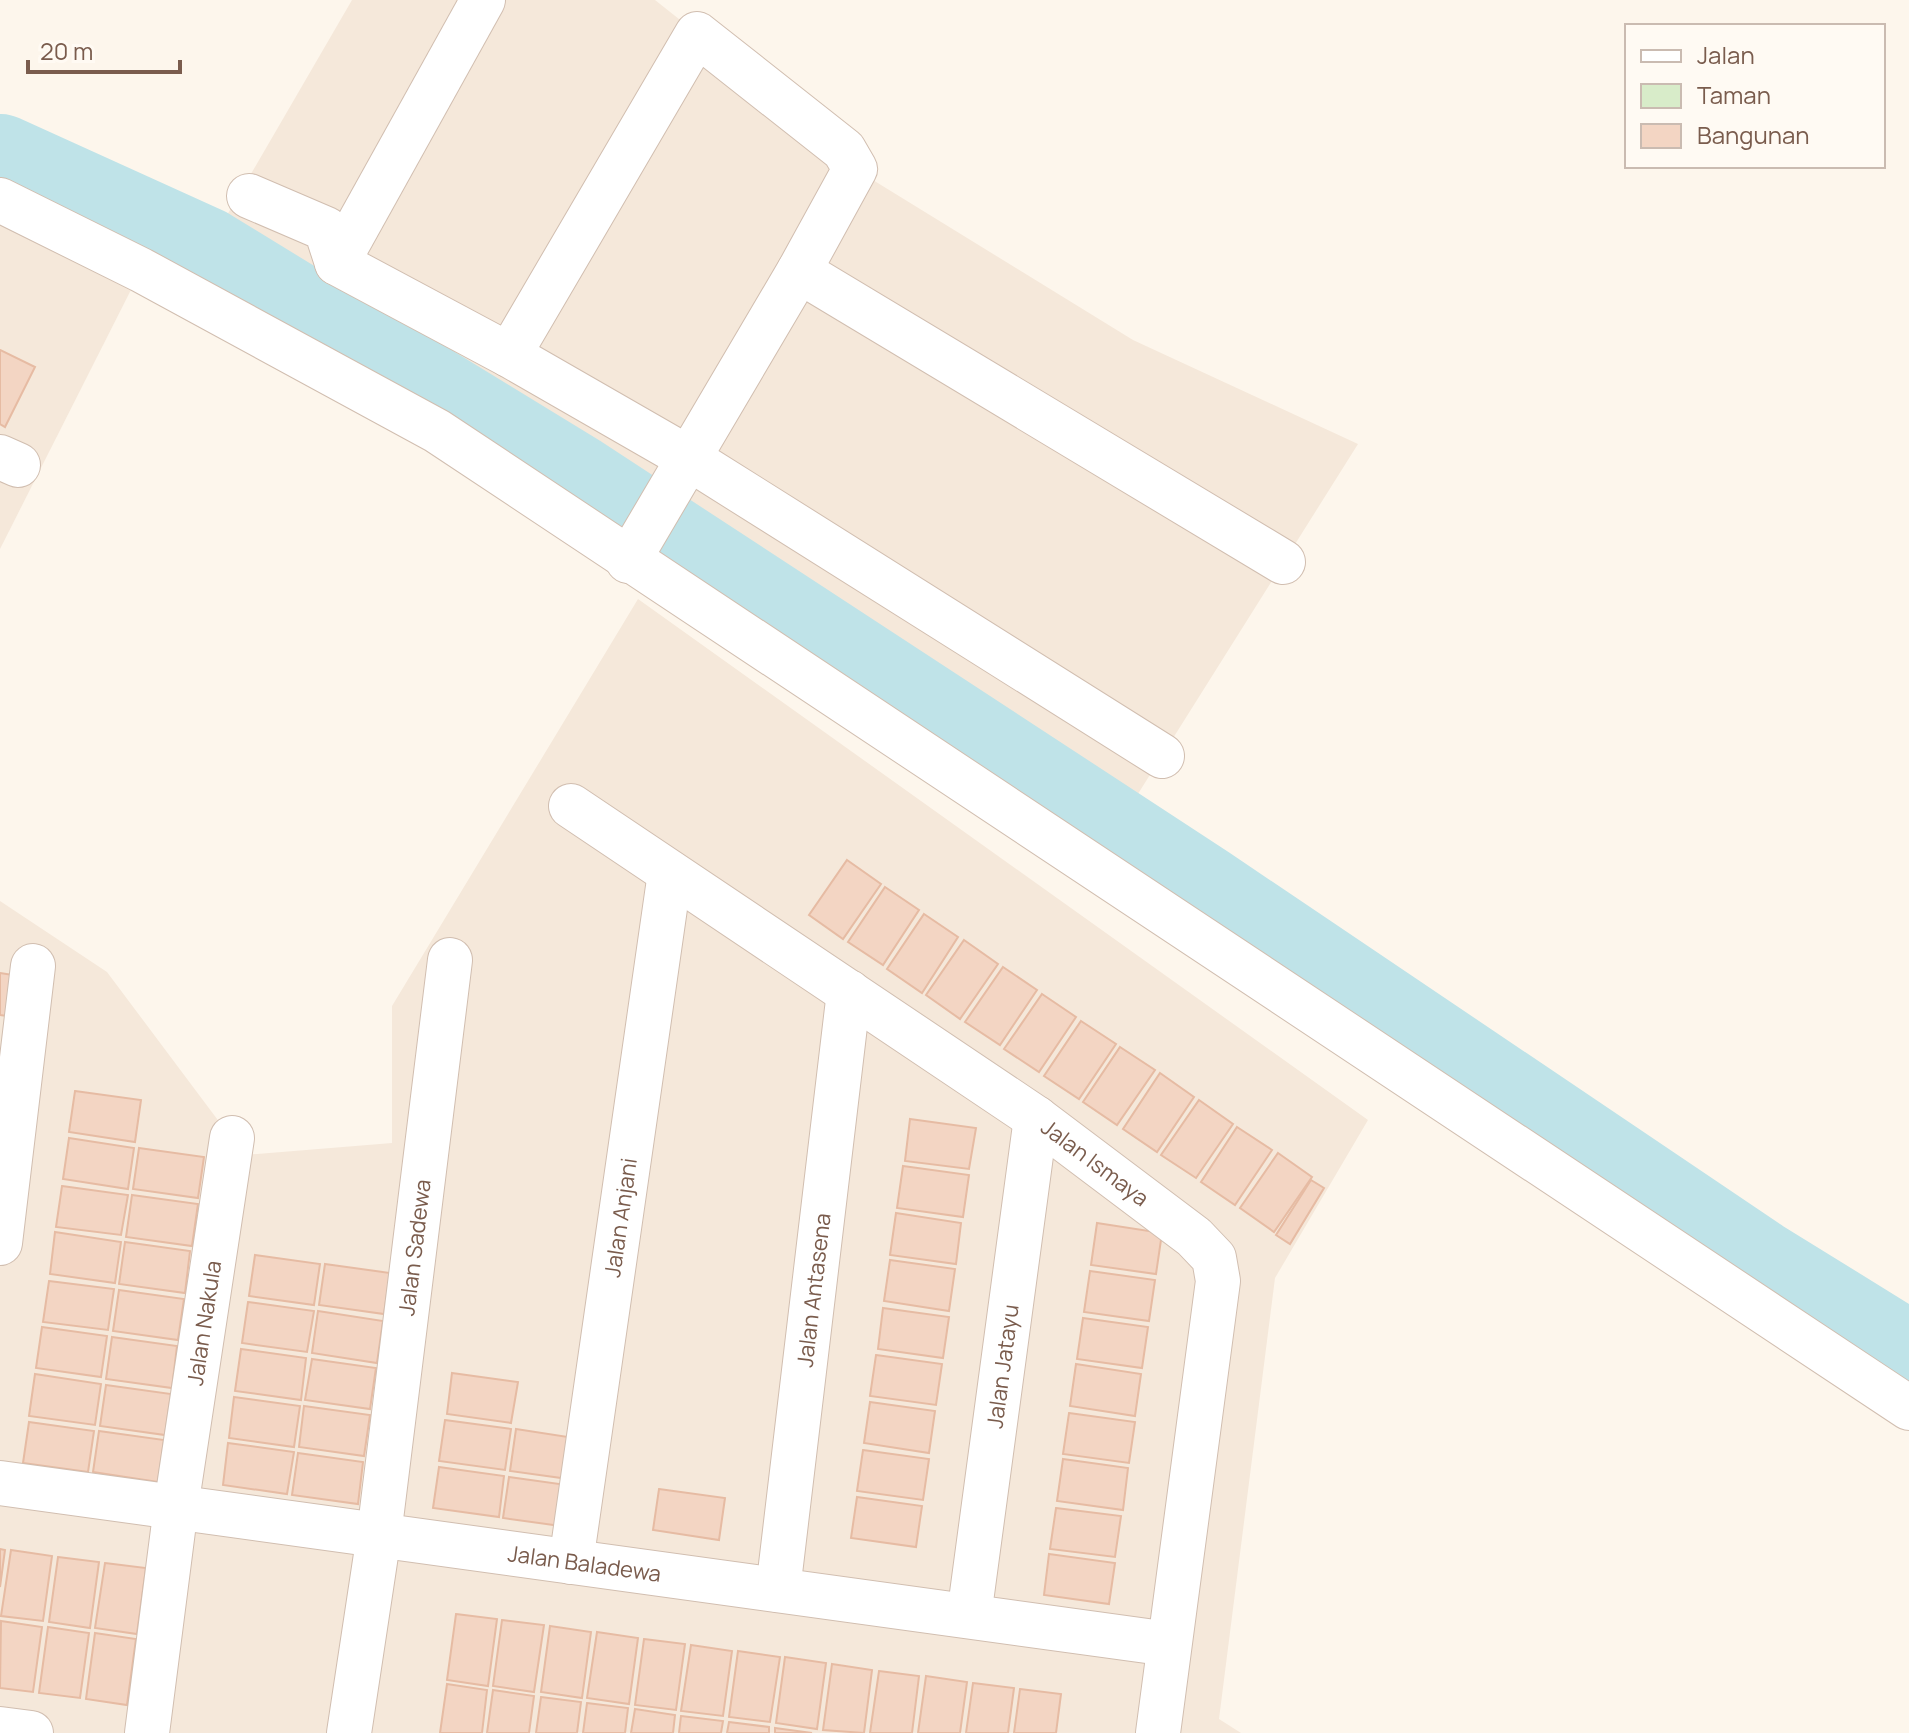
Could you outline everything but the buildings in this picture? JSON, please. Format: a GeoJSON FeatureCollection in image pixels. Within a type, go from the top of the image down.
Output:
{"type":"FeatureCollection","features":[{"type":"Feature","properties":{"kind":"street"},"geometry":{"type":"LineString","coordinates":[[337,263],[483,0]]}},
{"type":"Feature","properties":{"kind":"street"},"geometry":{"type":"LineString","coordinates":[[509,355],[697,34],[844,150],[855,169],[690,459],[637,544]]}},
{"type":"Feature","properties":{"kind":"street"},"geometry":{"type":"LineString","coordinates":[[249,196],[326,229],[337,263],[509,355],[690,459],[1162,756]]}},
{"type":"Feature","properties":{"kind":"street"},"geometry":{"type":"LineString","coordinates":[[0,200],[141,270],[637,544],[1909,1408]]}},
{"type":"Feature","properties":{"kind":"street"},"geometry":{"type":"LineString","coordinates":[[799,271],[1283,562]]}},
{"type":"Feature","properties":{"kind":"street","name":"Jalan Ismaya"},"geometry":{"type":"LineString","coordinates":[[571,806],[1036,1118],[1194,1237],[1214,1258],[1218,1281],[1158,1733]]}},
{"type":"Feature","properties":{"kind":"street","name":"Jalan Anjani"},"geometry":{"type":"LineString","coordinates":[[571,1562],[670,873]]}},
{"type":"Feature","properties":{"kind":"street","name":"Jalan Sadewa"},"geometry":{"type":"LineString","coordinates":[[349,1733],[379,1535],[450,960]]}},
{"type":"Feature","properties":{"kind":"street"},"geometry":{"type":"LineString","coordinates":[[0,1243],[33,966]]}},
{"type":"Feature","properties":{"kind":"street","name":"Jalan Antasena"},"geometry":{"type":"LineString","coordinates":[[778,1590],[849,992]]}},
{"type":"Feature","properties":{"kind":"street","name":"Jalan Jatayu"},"geometry":{"type":"LineString","coordinates":[[969,1616],[1036,1118]]}},
{"type":"Feature","properties":{"kind":"street","name":"Jalan Nakula"},"geometry":{"type":"LineString","coordinates":[[147,1733],[176,1507],[232,1138]]}},
{"type":"Feature","properties":{"kind":"street","name":"Jalan Baladewa"},"geometry":{"type":"LineString","coordinates":[[0,1483],[1169,1644]]}},
{"type":"Feature","properties":{"kind":"street"},"geometry":{"type":"LineString","coordinates":[[0,1729],[31,1733]]}},
{"type":"Feature","properties":{"kind":"shaded area"},"geometry":{"type":"Polygon","coordinates":[[[352,0],[655,0],[844,150],[855,169],[1133,340],[1358,444],[1114,832],[646,528],[205,253],[352,0]]]}},
{"type":"Feature","properties":{"kind":"shaded area"},"geometry":{"type":"Polygon","coordinates":[[[0,202],[141,270],[0,549],[0,202]]]}},
{"type":"Feature","properties":{"kind":"shaded area"},"geometry":{"type":"Polygon","coordinates":[[[638,599],[1368,1120],[1275,1278],[1219,1719],[1241,1733],[0,1733],[0,901],[107,972],[244,1155],[392,1143],[392,1006],[638,599]]]}},
{"type":"Feature","properties":{"kind":"green space"},"geometry":{"type":"Polygon","coordinates":[[[0,159],[205,253],[576,480],[1106,827],[1757,1264],[1909,1358],[1909,1408],[628,561],[0,201],[0,159]]]}},
{"type":"Feature","properties":{"kind":"waterway"},"geometry":{"type":"LineString","coordinates":[[0,160],[205,253],[576,480],[1204,891],[1757,1264],[1909,1358]]}}]}
